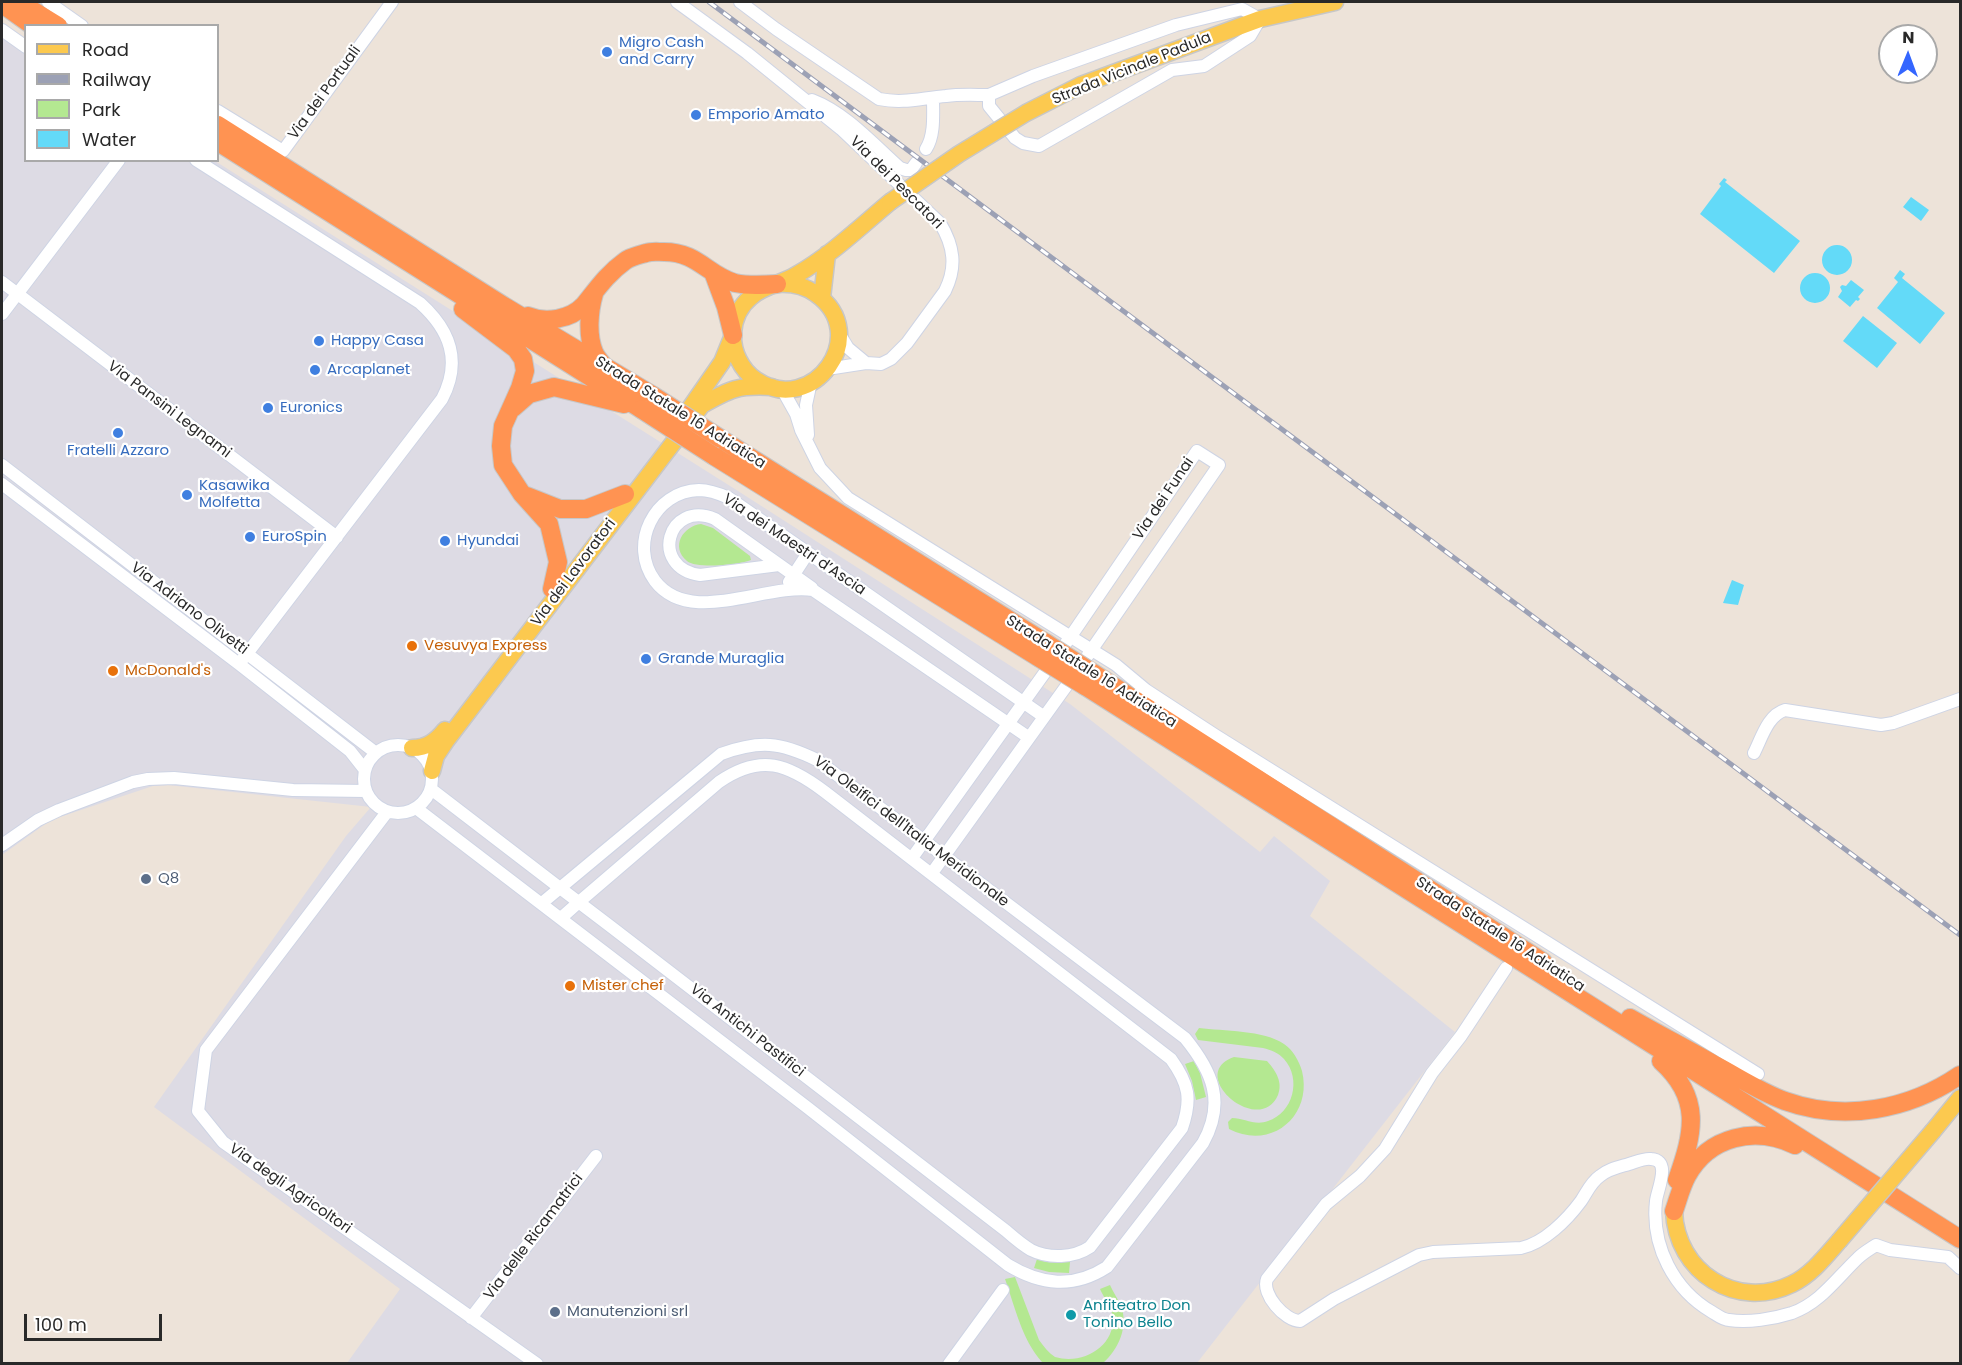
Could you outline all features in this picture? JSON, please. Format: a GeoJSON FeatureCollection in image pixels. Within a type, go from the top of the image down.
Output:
{"type":"FeatureCollection","features":[{"type":"Feature","properties":{"kind":"highway"},"geometry":{"type":"LineString","coordinates":[[20,2],[55,24]]}},
{"type":"Feature","properties":{"kind":"highway"},"geometry":{"type":"LineString","coordinates":[[2,4],[30,24]]}},
{"type":"Feature","properties":{"kind":"highway","name":"Strada Statale 16 Adriatica"},"geometry":{"type":"LineString","coordinates":[[219,126],[504,306],[604,366],[714,456],[1042,650]]}},
{"type":"Feature","properties":{"kind":"highway","name":"Strada Statale 16 Adriatica"},"geometry":{"type":"LineString","coordinates":[[219,143],[418,269],[646,402],[722,439],[1089,680],[1960,1226]]}},
{"type":"Feature","properties":{"kind":"highway"},"geometry":{"type":"LineString","coordinates":[[504,306],[537,320],[550,321],[582,306],[600,283],[626,260],[650,251],[676,252],[696,260],[713,272],[736,283],[777,284]]}},
{"type":"Feature","properties":{"kind":"highway"},"geometry":{"type":"LineString","coordinates":[[418,269],[475,319],[516,349],[523,359],[525,371],[520,388],[503,426],[501,446],[503,465],[522,494],[549,524],[558,561],[552,589]]}},
{"type":"Feature","properties":{"kind":"highway"},"geometry":{"type":"LineString","coordinates":[[713,272],[723,297],[733,335]]}},
{"type":"Feature","properties":{"kind":"highway"},"geometry":{"type":"LineString","coordinates":[[600,283],[590,310],[590,332],[594,353],[604,366]]}},
{"type":"Feature","properties":{"kind":"highway"},"geometry":{"type":"LineString","coordinates":[[510,411],[530,394],[554,387],[646,402]]}},
{"type":"Feature","properties":{"kind":"highway"},"geometry":{"type":"LineString","coordinates":[[522,494],[560,509],[586,509],[625,494]]}},
{"type":"Feature","properties":{"kind":"highway","name":"Strada Statale 16 Adriatica"},"geometry":{"type":"LineString","coordinates":[[1089,680],[1590,1007],[1960,1239]]}},
{"type":"Feature","properties":{"kind":"highway"},"geometry":{"type":"LineString","coordinates":[[1590,1007],[1662,1061],[1679,1079],[1685,1091],[1690,1105],[1692,1125],[1687,1151],[1675,1187],[1674,1211]]}},
{"type":"Feature","properties":{"kind":"highway"},"geometry":{"type":"LineString","coordinates":[[1630,1018],[1770,1095],[1794,1104],[1818,1109],[1858,1111],[1896,1105],[1926,1095],[1960,1075]]}},
{"type":"Feature","properties":{"kind":"highway"},"geometry":{"type":"LineString","coordinates":[[1674,1211],[1684,1182],[1700,1158],[1720,1143],[1745,1136],[1782,1139],[1875,1186]]}},
{"type":"Feature","properties":{"kind":"main road","name":"Strada Vicinale Padula"},"geometry":{"type":"LineString","coordinates":[[698,404],[722,362],[733,335],[736,317],[747,301],[760,290],[796,276],[827,254],[890,202],[959,154],[1016,119],[1081,86],[1260,19],[1335,2]]}},
{"type":"Feature","properties":{"kind":"main road"},"geometry":{"type":"LineString","coordinates":[[822,298],[827,254]]}},
{"type":"Feature","properties":{"kind":"main road"},"geometry":{"type":"LineString","coordinates":[[698,404],[730,389],[755,386],[798,388],[811,382],[827,369],[836,354],[839,333],[834,314],[822,298],[804,287],[777,284]]}},
{"type":"Feature","properties":{"kind":"main road"},"geometry":{"type":"LineString","coordinates":[[733,335],[736,353],[745,370],[757,381],[777,388]]}},
{"type":"Feature","properties":{"kind":"main road","name":"Via dei Lavoratori"},"geometry":{"type":"LineString","coordinates":[[442,739],[552,589],[698,404]]}},
{"type":"Feature","properties":{"kind":"main road","name":"Via dei Lavoratori"},"geometry":{"type":"LineString","coordinates":[[442,739],[698,404]]}},
{"type":"Feature","properties":{"kind":"main road"},"geometry":{"type":"LineString","coordinates":[[412,748],[420,748],[442,739]]}},
{"type":"Feature","properties":{"kind":"main road"},"geometry":{"type":"LineString","coordinates":[[432,771],[442,739]]}},
{"type":"Feature","properties":{"kind":"main road"},"geometry":{"type":"LineString","coordinates":[[1674,1211],[1680,1242],[1694,1264],[1706,1276],[1720,1284],[1745,1292],[1769,1292],[1795,1282],[1815,1268],[1960,1098]]}},
{"type":"Feature","properties":{"kind":"street"},"geometry":{"type":"LineString","coordinates":[[48,2],[79,24]]}},
{"type":"Feature","properties":{"kind":"street","name":"Via dei Portuali"},"geometry":{"type":"LineString","coordinates":[[219,112],[283,151],[392,2]]}},
{"type":"Feature","properties":{"kind":"street","name":"Via dei Pescatori"},"geometry":{"type":"LineString","coordinates":[[677,2],[747,53],[841,129],[940,223],[945,231],[953,251],[950,281],[907,343],[891,359],[881,364],[866,363],[827,369]]}},
{"type":"Feature","properties":{"kind":"street"},"geometry":{"type":"LineString","coordinates":[[740,2],[879,99],[896,102],[945,96],[989,95],[1033,76],[1176,25],[1242,9],[1260,19],[1250,36],[1204,66],[1172,70],[1039,146],[1023,143],[1015,138],[989,106],[989,95]]}},
{"type":"Feature","properties":{"kind":"street"},"geometry":{"type":"LineString","coordinates":[[2,30],[24,46]]}},
{"type":"Feature","properties":{"kind":"street"},"geometry":{"type":"LineString","coordinates":[[797,94],[822,104],[845,119],[900,168],[911,170],[916,163]]}},
{"type":"Feature","properties":{"kind":"street"},"geometry":{"type":"LineString","coordinates":[[926,149],[932,131],[933,98]]}},
{"type":"Feature","properties":{"kind":"street"},"geometry":{"type":"LineString","coordinates":[[2,314],[117,162]]}},
{"type":"Feature","properties":{"kind":"street"},"geometry":{"type":"LineString","coordinates":[[199,162],[420,303],[440,323],[450,347],[451,373],[442,399],[239,664]]}},
{"type":"Feature","properties":{"kind":"street","name":"Via Pansini Legnami"},"geometry":{"type":"LineString","coordinates":[[2,282],[337,537]]}},
{"type":"Feature","properties":{"kind":"street"},"geometry":{"type":"LineString","coordinates":[[839,333],[848,348],[866,363]]}},
{"type":"Feature","properties":{"kind":"street"},"geometry":{"type":"LineString","coordinates":[[809,445],[806,405],[811,382]]}},
{"type":"Feature","properties":{"kind":"street"},"geometry":{"type":"LineString","coordinates":[[777,388],[796,414],[801,430],[820,468],[848,498],[1116,665],[1146,690],[1525,936],[1758,1074]]}},
{"type":"Feature","properties":{"kind":"street","name":"Via dei Funai"},"geometry":{"type":"LineString","coordinates":[[912,858],[1071,636],[1197,451],[1219,465],[1092,650],[932,873]]}},
{"type":"Feature","properties":{"kind":"street","name":"Via Adriano Olivetti"},"geometry":{"type":"LineString","coordinates":[[2,465],[376,753]]}},
{"type":"Feature","properties":{"kind":"street","name":"Via Adriano Olivetti"},"geometry":{"type":"LineString","coordinates":[[2,484],[350,751],[365,770]]}},
{"type":"Feature","properties":{"kind":"street","name":"Via dei Maestri d’Ascia"},"geometry":{"type":"LineString","coordinates":[[1028,737],[820,593],[804,588],[703,603],[686,601],[669,594],[654,580],[644,557],[644,540],[648,524],[656,511],[668,500],[683,492],[699,490],[715,492],[729,498],[1043,716]]}},
{"type":"Feature","properties":{"kind":"street"},"geometry":{"type":"LineString","coordinates":[[779,565],[700,575],[691,574],[682,570],[675,563],[669,546],[670,537],[674,528],[688,517],[697,514],[706,515],[820,593]]}},
{"type":"Feature","properties":{"kind":"street"},"geometry":{"type":"LineString","coordinates":[[784,590],[808,553]]}},
{"type":"Feature","properties":{"kind":"street"},"geometry":{"type":"LineString","coordinates":[[1754,753],[1777,712],[1785,710],[1881,725],[1893,723],[1960,699]]}},
{"type":"Feature","properties":{"kind":"street","name":"Via Oleifici dell'Italia Meridionale"},"geometry":{"type":"LineString","coordinates":[[542,903],[721,754],[741,747],[768,744],[795,749],[817,760],[859,791],[1185,1038],[1200,1057],[1210,1077],[1215,1097],[1210,1130],[1203,1143],[1111,1263],[1089,1276],[1073,1281],[1054,1282],[1027,1276],[1008,1265]]}},
{"type":"Feature","properties":{"kind":"street"},"geometry":{"type":"LineString","coordinates":[[393,746],[412,748],[422,755],[432,771],[431,789],[424,802],[416,808],[405,813],[387,812],[376,806],[366,791],[365,770],[376,753],[384,748],[393,746]]}},
{"type":"Feature","properties":{"kind":"street","name":"Via Oleifici dell'Italia Meridionale"},"geometry":{"type":"LineString","coordinates":[[561,918],[734,771],[756,765],[780,765],[804,776],[1171,1059],[1183,1075],[1188,1096],[1187,1112],[1182,1128],[1090,1247],[1068,1256],[1052,1256],[1033,1251]]}},
{"type":"Feature","properties":{"kind":"street"},"geometry":{"type":"LineString","coordinates":[[2,845],[38,820],[59,810],[133,782],[148,779],[174,778],[293,790],[366,791]]}},
{"type":"Feature","properties":{"kind":"street","name":"Via Antichi Pastifici"},"geometry":{"type":"LineString","coordinates":[[431,789],[1033,1251]]}},
{"type":"Feature","properties":{"kind":"street"},"geometry":{"type":"LineString","coordinates":[[846,808],[859,791]]}},
{"type":"Feature","properties":{"kind":"street","name":"Via Antichi Pastifici"},"geometry":{"type":"LineString","coordinates":[[416,808],[1008,1265]]}},
{"type":"Feature","properties":{"kind":"street","name":"Via degli Agricoltori"},"geometry":{"type":"LineString","coordinates":[[387,812],[206,1050],[198,1111],[223,1142],[537,1364]]}},
{"type":"Feature","properties":{"kind":"street"},"geometry":{"type":"LineString","coordinates":[[1506,968],[1467,1028],[1432,1073],[1384,1149],[1360,1176],[1326,1204],[1267,1279],[1264,1285],[1267,1294],[1288,1318],[1300,1321],[1334,1299],[1419,1255],[1532,1245],[1562,1222],[1599,1176],[1616,1168],[1652,1159],[1659,1161],[1663,1172],[1656,1201],[1655,1221],[1660,1248],[1669,1270],[1682,1287],[1702,1306],[1726,1320],[1760,1320],[1792,1313],[1817,1300],[1859,1257],[1876,1245],[1890,1250],[1948,1257],[1960,1268]]}},
{"type":"Feature","properties":{"kind":"street","name":"Via delle Ricamatrici"},"geometry":{"type":"LineString","coordinates":[[471,1318],[596,1155]]}},
{"type":"Feature","properties":{"kind":"street"},"geometry":{"type":"LineString","coordinates":[[949,1364],[1003,1290]]}},
{"type":"Feature","properties":{"kind":"shaded area"},"geometry":{"type":"Polygon","coordinates":[[[2,26],[24,40],[24,162],[217,162],[738,491],[1070,704],[1260,852],[1274,836],[1330,881],[1310,916],[1455,1032],[1197,1363],[347,1363],[400,1289],[154,1107],[346,836],[371,807],[168,785],[153,786],[51,820],[2,855],[2,26]]]}},
{"type":"Feature","properties":{"kind":"green space"},"geometry":{"type":"Polygon","coordinates":[[[701,524],[713,528],[750,556],[751,560],[718,565],[699,565],[687,561],[679,550],[681,538],[689,529],[701,524]]]}},
{"type":"Feature","properties":{"kind":"green space"},"geometry":{"type":"Polygon","coordinates":[[[1199,1028],[1266,1036],[1276,1039],[1290,1049],[1301,1067],[1304,1087],[1295,1115],[1285,1125],[1260,1136],[1245,1135],[1229,1129],[1228,1122],[1232,1118],[1259,1123],[1277,1117],[1289,1103],[1293,1076],[1284,1059],[1275,1052],[1263,1048],[1198,1040],[1195,1034],[1199,1028]]]}},
{"type":"Feature","properties":{"kind":"green space"},"geometry":{"type":"Polygon","coordinates":[[[1234,1057],[1267,1061],[1273,1069],[1278,1077],[1279,1090],[1278,1095],[1269,1106],[1256,1110],[1243,1106],[1230,1098],[1221,1088],[1218,1076],[1221,1065],[1234,1057]]]}},
{"type":"Feature","properties":{"kind":"green space"},"geometry":{"type":"Polygon","coordinates":[[[1194,1061],[1200,1073],[1206,1097],[1196,1100],[1185,1064],[1194,1061]]]}},
{"type":"Feature","properties":{"kind":"green space"},"geometry":{"type":"Polygon","coordinates":[[[1037,1259],[1046,1262],[1070,1262],[1069,1273],[1049,1272],[1034,1268],[1037,1259]]]}},
{"type":"Feature","properties":{"kind":"green space"},"geometry":{"type":"Polygon","coordinates":[[[1015,1277],[1039,1340],[1055,1357],[1066,1359],[1086,1356],[1102,1345],[1108,1337],[1113,1318],[1100,1289],[1110,1285],[1121,1306],[1124,1322],[1121,1338],[1113,1352],[1103,1363],[1042,1362],[1024,1333],[1005,1279],[1015,1277]]]}},
{"type":"Feature","properties":{"kind":"water"},"geometry":{"type":"Polygon","coordinates":[[[1724,178],[1727,180],[1725,182],[1800,241],[1774,273],[1700,214],[1721,186],[1719,184],[1724,178]]]}},
{"type":"Feature","properties":{"kind":"water"},"geometry":{"type":"Polygon","coordinates":[[[1911,197],[1929,210],[1921,221],[1903,207],[1911,197]]]}},
{"type":"Feature","properties":{"kind":"water"},"geometry":{"type":"Polygon","coordinates":[[[1837,245],[1848,249],[1852,260],[1848,271],[1837,275],[1826,271],[1822,260],[1826,249],[1837,245]]]}},
{"type":"Feature","properties":{"kind":"water"},"geometry":{"type":"Polygon","coordinates":[[[1900,270],[1905,274],[1902,278],[1945,313],[1920,344],[1877,308],[1898,282],[1894,278],[1900,270]]]}},
{"type":"Feature","properties":{"kind":"water"},"geometry":{"type":"Polygon","coordinates":[[[1815,273],[1826,277],[1830,288],[1826,299],[1815,303],[1804,299],[1800,288],[1804,277],[1815,273]]]}},
{"type":"Feature","properties":{"kind":"water"},"geometry":{"type":"Polygon","coordinates":[[[1851,280],[1864,290],[1858,297],[1860,299],[1850,307],[1838,297],[1842,291],[1840,287],[1846,286],[1851,280]]]}},
{"type":"Feature","properties":{"kind":"water"},"geometry":{"type":"Polygon","coordinates":[[[1863,316],[1897,343],[1877,368],[1843,341],[1863,316]]]}},
{"type":"Feature","properties":{"kind":"water"},"geometry":{"type":"Polygon","coordinates":[[[1732,580],[1744,585],[1738,605],[1723,603],[1732,580]]]}},
{"type":"Feature","properties":{"kind":"railway"},"geometry":{"type":"LineString","coordinates":[[709,2],[1960,935]]}},
{"type":"Feature","properties":{"kind":"place","name":"Migro Cash and Carry"},"geometry":{"type":"Point","coordinates":[607,52]}},
{"type":"Feature","properties":{"kind":"place","name":"Emporio Amato"},"geometry":{"type":"Point","coordinates":[696,115]}},
{"type":"Feature","properties":{"kind":"place","name":"Happy Casa"},"geometry":{"type":"Point","coordinates":[319,341]}},
{"type":"Feature","properties":{"kind":"place","name":"Arcaplanet"},"geometry":{"type":"Point","coordinates":[315,370]}},
{"type":"Feature","properties":{"kind":"place","name":"Euronics"},"geometry":{"type":"Point","coordinates":[268,408]}},
{"type":"Feature","properties":{"kind":"place","name":"Fratelli Azzaro"},"geometry":{"type":"Point","coordinates":[118,433]}},
{"type":"Feature","properties":{"kind":"place","name":"Kasawika Molfetta"},"geometry":{"type":"Point","coordinates":[187,495]}},
{"type":"Feature","properties":{"kind":"place","name":"EuroSpin"},"geometry":{"type":"Point","coordinates":[250,537]}},
{"type":"Feature","properties":{"kind":"place","name":"Hyundai"},"geometry":{"type":"Point","coordinates":[445,541]}},
{"type":"Feature","properties":{"kind":"place","name":"Vesuvya Express"},"geometry":{"type":"Point","coordinates":[412,646]}},
{"type":"Feature","properties":{"kind":"place","name":"Grande Muraglia"},"geometry":{"type":"Point","coordinates":[646,659]}},
{"type":"Feature","properties":{"kind":"place","name":"McDonald's"},"geometry":{"type":"Point","coordinates":[113,671]}},
{"type":"Feature","properties":{"kind":"place","name":"Q8"},"geometry":{"type":"Point","coordinates":[146,879]}},
{"type":"Feature","properties":{"kind":"place","name":"Mister chef"},"geometry":{"type":"Point","coordinates":[570,986]}},
{"type":"Feature","properties":{"kind":"place","name":"Manutenzioni srl"},"geometry":{"type":"Point","coordinates":[555,1312]}},
{"type":"Feature","properties":{"kind":"place","name":"Anfiteatro Don Tonino Bello"},"geometry":{"type":"Point","coordinates":[1071,1315]}}]}
